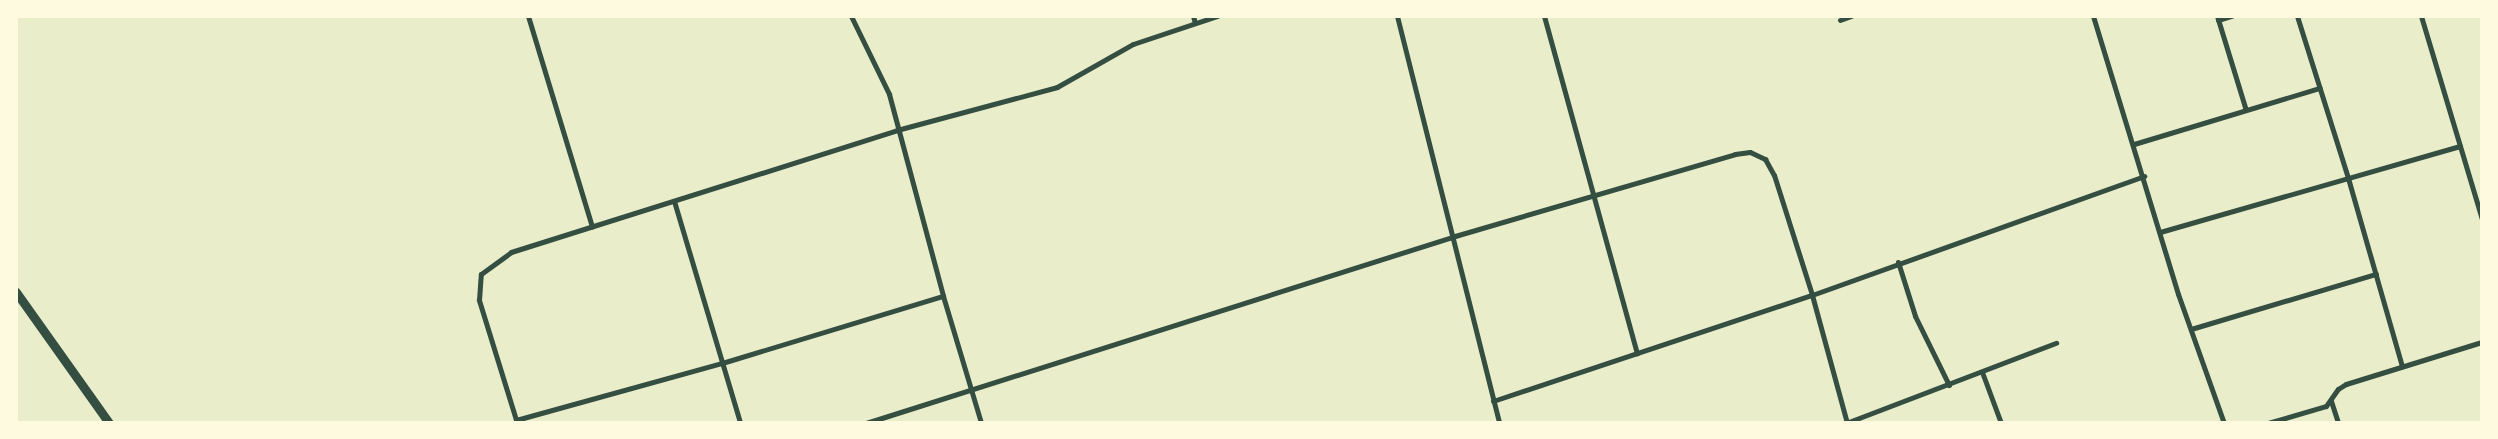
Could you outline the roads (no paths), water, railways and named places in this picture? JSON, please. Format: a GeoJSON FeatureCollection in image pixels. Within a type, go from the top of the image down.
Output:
{"type":"FeatureCollection","features":[{"type":"Feature","properties":{"kind":"street"},"geometry":{"type":"LineString","coordinates":[[528,16],[592,227]]}},
{"type":"Feature","properties":{"kind":"street"},"geometry":{"type":"LineString","coordinates":[[851,16],[889,94],[897,130],[943,296],[981,423]]}},
{"type":"Feature","properties":{"kind":"street"},"geometry":{"type":"LineString","coordinates":[[1193,16],[1195,24]]}},
{"type":"Feature","properties":{"kind":"street"},"geometry":{"type":"LineString","coordinates":[[943,296],[722,363],[517,421],[479,300],[481,274],[512,252],[897,130],[1056,87],[1134,44],[1217,16]]}},
{"type":"Feature","properties":{"kind":"street"},"geometry":{"type":"LineString","coordinates":[[1397,16],[1455,236],[1499,423]]}},
{"type":"Feature","properties":{"kind":"street"},"geometry":{"type":"LineString","coordinates":[[1544,16],[1637,354]]}},
{"type":"Feature","properties":{"kind":"street"},"geometry":{"type":"LineString","coordinates":[[1840,20],[1851,16]]}},
{"type":"Feature","properties":{"kind":"street"},"geometry":{"type":"LineString","coordinates":[[2093,16],[2191,329],[2224,423]]}},
{"type":"Feature","properties":{"kind":"street"},"geometry":{"type":"LineString","coordinates":[[2231,16],[2218,18],[2246,110]]}},
{"type":"Feature","properties":{"kind":"street"},"geometry":{"type":"LineString","coordinates":[[2297,16],[2348,178],[2402,366]]}},
{"type":"Feature","properties":{"kind":"street"},"geometry":{"type":"LineString","coordinates":[[2421,16],[2482,219]]}},
{"type":"Feature","properties":{"kind":"street"},"geometry":{"type":"LineString","coordinates":[[2134,144],[2320,88]]}},
{"type":"Feature","properties":{"kind":"street"},"geometry":{"type":"LineString","coordinates":[[2160,232],[2460,146]]}},
{"type":"Feature","properties":{"kind":"street"},"geometry":{"type":"LineString","coordinates":[[866,423],[1455,236],[1734,154],[1750,152],[1766,159],[1774,175],[1812,296],[1846,423],[2056,343]]}},
{"type":"Feature","properties":{"kind":"street"},"geometry":{"type":"LineString","coordinates":[[1493,401],[1812,296],[1898,262],[2144,176]]}},
{"type":"Feature","properties":{"kind":"street"},"geometry":{"type":"LineString","coordinates":[[674,201],[740,423]]}},
{"type":"Feature","properties":{"kind":"street"},"geometry":{"type":"LineString","coordinates":[[1898,262],[1915,316],[1949,385]]}},
{"type":"Feature","properties":{"kind":"street"},"geometry":{"type":"LineString","coordinates":[[2191,329],[2376,274]]}},
{"type":"Feature","properties":{"kind":"street"},"geometry":{"type":"LineString","coordinates":[[16,292],[109,423]]}},
{"type":"Feature","properties":{"kind":"street"},"geometry":{"type":"LineString","coordinates":[[2268,423],[2326,406],[2340,386],[2482,342]]}},
{"type":"Feature","properties":{"kind":"street"},"geometry":{"type":"LineString","coordinates":[[1982,372],[2000,422]]}},
{"type":"Feature","properties":{"kind":"street"},"geometry":{"type":"LineString","coordinates":[[2331,401],[2338,423]]}}]}
